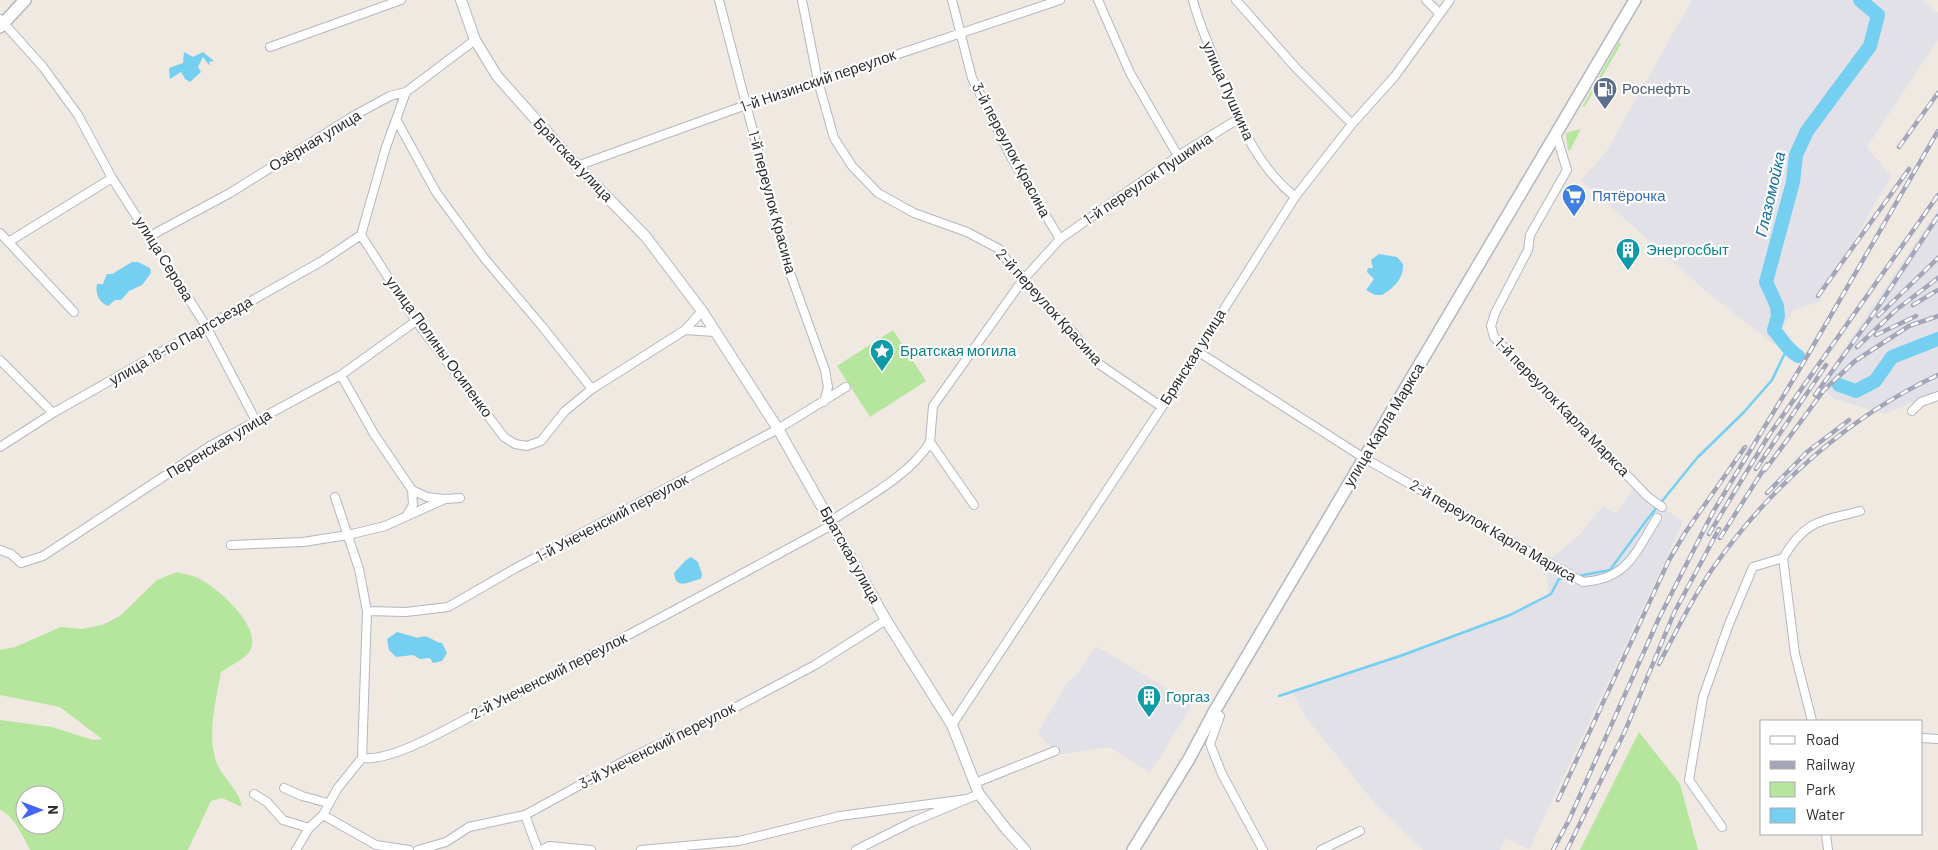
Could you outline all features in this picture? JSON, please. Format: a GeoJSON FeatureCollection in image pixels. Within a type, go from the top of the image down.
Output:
{"type":"FeatureCollection","features":[{"type":"Feature","properties":{"kind":"main road"},"geometry":{"type":"LineString","coordinates":[[2,22],[25,0]]}},
{"type":"Feature","properties":{"kind":"main road","name":"улица Карла Маркса"},"geometry":{"type":"LineString","coordinates":[[1133,850],[1189,759],[1214,712],[1635,0]]}},
{"type":"Feature","properties":{"kind":"street"},"geometry":{"type":"LineString","coordinates":[[270,46],[400,0]]}},
{"type":"Feature","properties":{"kind":"street","name":"Братская улица"},"geometry":{"type":"LineString","coordinates":[[461,0],[474,40],[497,76],[577,166],[646,237],[702,311],[778,429],[886,620],[952,725],[979,794],[1006,829],[1026,850]]}},
{"type":"Feature","properties":{"kind":"street","name":"1-й переулок Красина"},"geometry":{"type":"LineString","coordinates":[[719,0],[789,270],[825,370],[828,387],[824,402]]}},
{"type":"Feature","properties":{"kind":"street","name":"2-й переулок Красина"},"geometry":{"type":"LineString","coordinates":[[802,0],[818,81],[834,138],[852,166],[878,193],[914,213],[967,232],[1000,249],[1022,281],[1064,322],[1099,364],[1162,407]]}},
{"type":"Feature","properties":{"kind":"street","name":"3-й переулок Красина"},"geometry":{"type":"LineString","coordinates":[[952,0],[972,78],[1012,159],[1060,239]]}},
{"type":"Feature","properties":{"kind":"street","name":"1-й Низинский переулок"},"geometry":{"type":"LineString","coordinates":[[577,166],[746,105],[1060,0]]}},
{"type":"Feature","properties":{"kind":"street"},"geometry":{"type":"LineString","coordinates":[[1098,0],[1130,73],[1178,156]]}},
{"type":"Feature","properties":{"kind":"street","name":"улица Пушкина"},"geometry":{"type":"LineString","coordinates":[[1193,0],[1198,24],[1238,119],[1265,168],[1295,198]]}},
{"type":"Feature","properties":{"kind":"street"},"geometry":{"type":"LineString","coordinates":[[1236,0],[1296,68],[1352,124]]}},
{"type":"Feature","properties":{"kind":"street"},"geometry":{"type":"LineString","coordinates":[[1426,0],[1439,13]]}},
{"type":"Feature","properties":{"kind":"street","name":"Брянская улица"},"geometry":{"type":"LineString","coordinates":[[952,725],[1162,407],[1295,198],[1352,124],[1395,76],[1450,0]]}},
{"type":"Feature","properties":{"kind":"street","name":"улица Серова"},"geometry":{"type":"LineString","coordinates":[[2,22],[43,67],[78,115],[112,178],[206,326],[256,421]]}},
{"type":"Feature","properties":{"kind":"street","name":"Озёрная улица"},"geometry":{"type":"LineString","coordinates":[[150,236],[230,193],[355,115],[390,96],[406,92],[474,40]]}},
{"type":"Feature","properties":{"kind":"street"},"geometry":{"type":"LineString","coordinates":[[361,235],[386,147],[406,92]]}},
{"type":"Feature","properties":{"kind":"street","name":"1-й переулок Пушкина"},"geometry":{"type":"LineString","coordinates":[[930,442],[933,406],[1022,281],[1060,239],[1178,156],[1238,119]]}},
{"type":"Feature","properties":{"kind":"street"},"geometry":{"type":"LineString","coordinates":[[397,121],[436,192],[485,260],[541,324],[592,389],[685,330],[702,311]]}},
{"type":"Feature","properties":{"kind":"street","name":"1-й переулок Карла Маркса"},"geometry":{"type":"LineString","coordinates":[[1556,134],[1567,170],[1530,235],[1528,250],[1490,326],[1494,337],[1648,497],[1662,507]]}},
{"type":"Feature","properties":{"kind":"street"},"geometry":{"type":"LineString","coordinates":[[10,242],[112,178]]}},
{"type":"Feature","properties":{"kind":"street"},"geometry":{"type":"LineString","coordinates":[[0,233],[74,312]]}},
{"type":"Feature","properties":{"kind":"street","name":"улица Полины Осипенко"},"geometry":{"type":"LineString","coordinates":[[361,235],[416,321],[504,437],[515,444],[527,446],[540,441],[565,411],[592,389]]}},
{"type":"Feature","properties":{"kind":"street","name":"улица 18-го Партсъезда"},"geometry":{"type":"LineString","coordinates":[[0,447],[53,414],[322,261],[361,235]]}},
{"type":"Feature","properties":{"kind":"street","name":"Перенская улица"},"geometry":{"type":"LineString","coordinates":[[0,550],[11,554],[21,563],[43,556],[210,446],[341,374],[416,321]]}},
{"type":"Feature","properties":{"kind":"street"},"geometry":{"type":"LineString","coordinates":[[685,330],[715,332]]}},
{"type":"Feature","properties":{"kind":"street","name":"2-й переулок Карла Маркса"},"geometry":{"type":"LineString","coordinates":[[1197,351],[1364,458],[1583,582],[1612,577],[1624,568],[1657,518]]}},
{"type":"Feature","properties":{"kind":"street"},"geometry":{"type":"LineString","coordinates":[[0,360],[53,414]]}},
{"type":"Feature","properties":{"kind":"street"},"geometry":{"type":"LineString","coordinates":[[341,374],[374,434],[412,490],[427,498],[460,498]]}},
{"type":"Feature","properties":{"kind":"street","name":"1-й Унеченский переулок"},"geometry":{"type":"LineString","coordinates":[[367,610],[406,612],[448,607],[514,569],[778,429],[846,387]]}},
{"type":"Feature","properties":{"kind":"street"},"geometry":{"type":"LineString","coordinates":[[1912,411],[1921,402],[1938,396]]}},
{"type":"Feature","properties":{"kind":"street"},"geometry":{"type":"LineString","coordinates":[[930,442],[974,506]]}},
{"type":"Feature","properties":{"kind":"street","name":"2-й Унеченский переулок"},"geometry":{"type":"LineString","coordinates":[[362,758],[374,759],[405,749],[570,666],[831,523],[905,470],[923,453],[930,442]]}},
{"type":"Feature","properties":{"kind":"street"},"geometry":{"type":"LineString","coordinates":[[407,515],[413,504],[412,490]]}},
{"type":"Feature","properties":{"kind":"street"},"geometry":{"type":"LineString","coordinates":[[296,850],[309,828],[323,815],[328,803],[362,758],[367,610],[359,569],[335,497]]}},
{"type":"Feature","properties":{"kind":"street"},"geometry":{"type":"LineString","coordinates":[[231,545],[303,542],[348,535],[385,526],[445,499]]}},
{"type":"Feature","properties":{"kind":"street"},"geometry":{"type":"LineString","coordinates":[[1812,720],[1795,654],[1783,558],[1792,543],[1809,526],[1860,511]]}},
{"type":"Feature","properties":{"kind":"street"},"geometry":{"type":"LineString","coordinates":[[1722,827],[1689,780],[1702,697],[1729,624],[1753,567],[1783,558]]}},
{"type":"Feature","properties":{"kind":"street","name":"3-й Унеченский переулок"},"geometry":{"type":"LineString","coordinates":[[418,850],[446,842],[470,827],[525,815],[624,760],[723,714],[815,665],[886,620]]}},
{"type":"Feature","properties":{"kind":"street"},"geometry":{"type":"LineString","coordinates":[[1214,712],[1220,716],[1210,744],[1222,774],[1263,850]]}},
{"type":"Feature","properties":{"kind":"street"},"geometry":{"type":"LineString","coordinates":[[1923,738],[1938,739]]}},
{"type":"Feature","properties":{"kind":"street"},"geometry":{"type":"LineString","coordinates":[[975,783],[1055,751]]}},
{"type":"Feature","properties":{"kind":"street"},"geometry":{"type":"LineString","coordinates":[[284,788],[302,796],[328,803]]}},
{"type":"Feature","properties":{"kind":"street"},"geometry":{"type":"LineString","coordinates":[[254,794],[267,802],[283,820],[309,828]]}},
{"type":"Feature","properties":{"kind":"street"},"geometry":{"type":"LineString","coordinates":[[856,850],[912,822],[979,794]]}},
{"type":"Feature","properties":{"kind":"street"},"geometry":{"type":"LineString","coordinates":[[641,850],[739,841],[840,816],[967,798]]}},
{"type":"Feature","properties":{"kind":"street"},"geometry":{"type":"LineString","coordinates":[[323,815],[376,844],[409,850]]}},
{"type":"Feature","properties":{"kind":"street"},"geometry":{"type":"LineString","coordinates":[[525,815],[540,850],[549,846],[591,850]]}},
{"type":"Feature","properties":{"kind":"street"},"geometry":{"type":"LineString","coordinates":[[1321,850],[1360,831]]}},
{"type":"Feature","properties":{"kind":"street"},"geometry":{"type":"LineString","coordinates":[[1826,835],[1828,850]]}},
{"type":"Feature","properties":{"kind":"shaded area"},"geometry":{"type":"Polygon","coordinates":[[[1692,0],[1923,0],[1938,13],[1938,40],[1867,147],[1891,176],[1819,302],[1793,310],[1774,344],[1708,293],[1581,180],[1606,152],[1692,0]]]}},
{"type":"Feature","properties":{"kind":"shaded area"},"geometry":{"type":"Polygon","coordinates":[[[1938,209],[1938,392],[1885,414],[1835,399],[1819,386],[1938,209]]]}},
{"type":"Feature","properties":{"kind":"shaded area"},"geometry":{"type":"Polygon","coordinates":[[[1635,487],[1683,522],[1529,850],[1505,838],[1500,850],[1423,850],[1376,805],[1305,716],[1292,692],[1510,615],[1549,595],[1546,568],[1553,557],[1579,535],[1603,506],[1616,514],[1635,487]]]}},
{"type":"Feature","properties":{"kind":"shaded area"},"geometry":{"type":"Polygon","coordinates":[[[1096,646],[1193,704],[1150,773],[1109,747],[1057,755],[1038,733],[1066,684],[1078,673],[1096,646]]]}},
{"type":"Feature","properties":{"kind":"green space"},"geometry":{"type":"Polygon","coordinates":[[[1619,42],[1621,44],[1585,106],[1582,107],[1619,42]]]}},
{"type":"Feature","properties":{"kind":"green space"},"geometry":{"type":"Polygon","coordinates":[[[1581,129],[1570,150],[1568,151],[1566,133],[1581,129]]]}},
{"type":"Feature","properties":{"kind":"green space"},"geometry":{"type":"Polygon","coordinates":[[[893,330],[926,381],[870,417],[837,366],[893,330]]]}},
{"type":"Feature","properties":{"kind":"green space"},"geometry":{"type":"Polygon","coordinates":[[[177,572],[196,577],[215,589],[226,598],[245,620],[251,632],[252,643],[246,655],[221,672],[214,708],[212,733],[215,757],[219,768],[236,791],[242,807],[222,798],[211,801],[188,850],[30,850],[22,835],[65,835],[65,785],[15,785],[15,823],[5,812],[0,810],[0,720],[52,727],[93,740],[102,739],[60,707],[0,695],[0,650],[15,647],[61,627],[82,629],[102,625],[120,616],[157,580],[177,572]]]}},
{"type":"Feature","properties":{"kind":"green space"},"geometry":{"type":"Polygon","coordinates":[[[1639,732],[1680,784],[1698,850],[1580,850],[1639,732]]]}},
{"type":"Feature","properties":{"kind":"water"},"geometry":{"type":"Polygon","coordinates":[[[184,52],[193,57],[203,52],[214,61],[209,62],[210,65],[203,57],[198,67],[201,72],[190,82],[185,79],[181,72],[170,79],[169,68],[183,63],[184,52]]]}},
{"type":"Feature","properties":{"kind":"water"},"geometry":{"type":"Polygon","coordinates":[[[1379,254],[1397,257],[1403,264],[1403,269],[1400,279],[1394,286],[1382,295],[1375,295],[1366,290],[1374,279],[1367,272],[1368,268],[1373,268],[1371,260],[1379,254]]]}},
{"type":"Feature","properties":{"kind":"water"},"geometry":{"type":"Polygon","coordinates":[[[132,262],[138,262],[150,268],[151,273],[142,285],[129,291],[121,300],[115,300],[108,306],[102,303],[98,297],[97,284],[103,284],[107,274],[112,274],[132,262]]]}},
{"type":"Feature","properties":{"kind":"water"},"geometry":{"type":"Polygon","coordinates":[[[691,557],[698,562],[702,574],[701,579],[681,584],[675,579],[674,573],[691,557]]]}},
{"type":"Feature","properties":{"kind":"water"},"geometry":{"type":"Polygon","coordinates":[[[397,632],[418,638],[428,637],[442,643],[447,653],[442,661],[433,663],[430,658],[420,659],[413,655],[396,657],[389,650],[387,639],[397,632]]]}},
{"type":"Feature","properties":{"kind":"waterway","name":"Глазомойка"},"geometry":{"type":"LineString","coordinates":[[1798,356],[1774,330],[1778,316],[1777,306],[1766,282],[1793,182],[1796,155],[1807,131],[1870,46],[1878,15],[1860,0]]}},
{"type":"Feature","properties":{"kind":"waterway","name":"Глазомойка"},"geometry":{"type":"LineString","coordinates":[[1839,385],[1856,391],[1875,381],[1892,357],[1938,339]]}},
{"type":"Feature","properties":{"kind":"waterway"},"geometry":{"type":"LineString","coordinates":[[1578,576],[1610,570],[1646,521],[1697,458],[1744,412],[1772,380],[1787,349]]}},
{"type":"Feature","properties":{"kind":"waterway"},"geometry":{"type":"LineString","coordinates":[[1279,696],[1403,655],[1510,615],[1551,594],[1559,579],[1570,577]]}},
{"type":"Feature","properties":{"kind":"railway"},"geometry":{"type":"LineString","coordinates":[[1899,147],[1938,93]]}},
{"type":"Feature","properties":{"kind":"railway"},"geometry":{"type":"LineString","coordinates":[[1553,850],[1569,820],[1659,618],[1713,512],[1802,365],[1938,131]]}},
{"type":"Feature","properties":{"kind":"railway"},"geometry":{"type":"LineString","coordinates":[[1818,296],[1909,169]]}},
{"type":"Feature","properties":{"kind":"railway"},"geometry":{"type":"LineString","coordinates":[[1709,534],[1769,435],[1938,195]]}},
{"type":"Feature","properties":{"kind":"railway"},"geometry":{"type":"LineString","coordinates":[[1815,395],[1870,319],[1938,216]]}},
{"type":"Feature","properties":{"kind":"railway"},"geometry":{"type":"LineString","coordinates":[[1878,316],[1938,258]]}},
{"type":"Feature","properties":{"kind":"railway"},"geometry":{"type":"LineString","coordinates":[[1857,347],[1896,310],[1938,278]]}},
{"type":"Feature","properties":{"kind":"railway"},"geometry":{"type":"LineString","coordinates":[[1913,305],[1938,290]]}},
{"type":"Feature","properties":{"kind":"railway"},"geometry":{"type":"LineString","coordinates":[[1876,335],[1916,316]]}},
{"type":"Feature","properties":{"kind":"railway"},"geometry":{"type":"LineString","coordinates":[[1765,470],[1824,390],[1855,361],[1909,326],[1938,316]]}},
{"type":"Feature","properties":{"kind":"railway"},"geometry":{"type":"LineString","coordinates":[[1756,469],[1826,365]]}},
{"type":"Feature","properties":{"kind":"railway"},"geometry":{"type":"LineString","coordinates":[[1659,664],[1705,579],[1735,538],[1785,483],[1842,433],[1873,411],[1938,375]]}},
{"type":"Feature","properties":{"kind":"railway"},"geometry":{"type":"LineString","coordinates":[[1767,493],[1807,452],[1849,420]]}},
{"type":"Feature","properties":{"kind":"railway"},"geometry":{"type":"LineString","coordinates":[[1558,800],[1669,560],[1685,533],[1745,447]]}},
{"type":"Feature","properties":{"kind":"railway"},"geometry":{"type":"LineString","coordinates":[[1720,538],[1767,464]]}},
{"type":"Feature","properties":{"kind":"railway"},"geometry":{"type":"LineString","coordinates":[[1567,850],[1625,731],[1674,613],[1719,529]]}},
{"type":"Feature","properties":{"kind":"place","name":"Роснефть"},"geometry":{"type":"Point","coordinates":[1605,110]}},
{"type":"Feature","properties":{"kind":"place","name":"Пятёрочка"},"geometry":{"type":"Point","coordinates":[1574,217]}},
{"type":"Feature","properties":{"kind":"place","name":"Энергосбыт"},"geometry":{"type":"Point","coordinates":[1628,271]}},
{"type":"Feature","properties":{"kind":"place","name":"Братская могила"},"geometry":{"type":"Point","coordinates":[882,372]}},
{"type":"Feature","properties":{"kind":"place","name":"Горгаз"},"geometry":{"type":"Point","coordinates":[1149,718]}}]}
